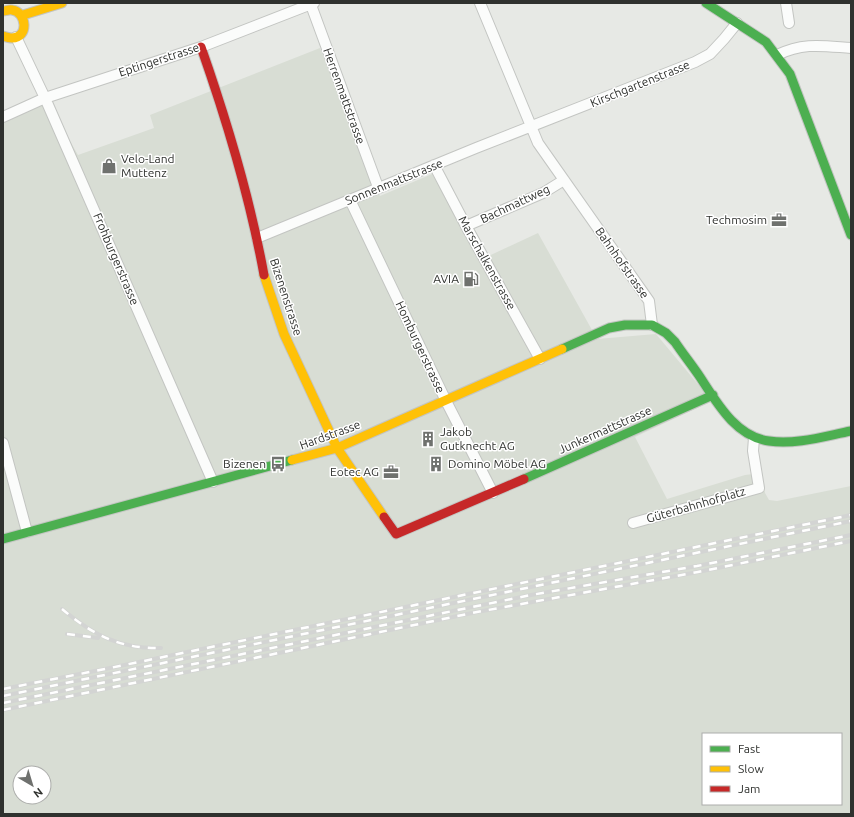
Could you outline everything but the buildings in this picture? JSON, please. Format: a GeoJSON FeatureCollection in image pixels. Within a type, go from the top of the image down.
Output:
{"type":"FeatureCollection","features":[{"type":"Feature","properties":{"kind":"street"},"geometry":{"type":"LineString","coordinates":[[23,16],[62,3]]}},
{"type":"Feature","properties":{"kind":"street","name":"Bahnhofstrasse"},"geometry":{"type":"LineString","coordinates":[[480,3],[538,143],[649,301],[652,326]]}},
{"type":"Feature","properties":{"kind":"street"},"geometry":{"type":"LineString","coordinates":[[706,3],[766,42],[790,74],[848,217],[851,235]]}},
{"type":"Feature","properties":{"kind":"street"},"geometry":{"type":"LineString","coordinates":[[786,3],[789,23]]}},
{"type":"Feature","properties":{"kind":"street","name":"Eptingerstrasse"},"geometry":{"type":"LineString","coordinates":[[3,117],[46,98],[202,47],[313,4]]}},
{"type":"Feature","properties":{"kind":"street","name":"Herrenmattstrasse"},"geometry":{"type":"LineString","coordinates":[[313,4],[378,187]]}},
{"type":"Feature","properties":{"kind":"street"},"geometry":{"type":"LineString","coordinates":[[3,36],[12,38],[20,35],[25,24],[23,16],[15,10],[4,8]]}},
{"type":"Feature","properties":{"kind":"street","name":"Kirschgartenstrasse"},"geometry":{"type":"LineString","coordinates":[[531,127],[661,74],[671,72],[696,62],[710,54],[737,23]]}},
{"type":"Feature","properties":{"kind":"street","name":"Frohburgerstrasse"},"geometry":{"type":"LineString","coordinates":[[16,37],[46,98],[213,482]]}},
{"type":"Feature","properties":{"kind":"street"},"geometry":{"type":"LineString","coordinates":[[777,55],[790,49],[812,45],[851,48]]}},
{"type":"Feature","properties":{"kind":"street","name":"Bizenenstrasse"},"geometry":{"type":"LineString","coordinates":[[202,47],[222,107],[257,238],[264,277],[284,334],[337,448],[396,534]]}},
{"type":"Feature","properties":{"kind":"street","name":"Sonnenmattstrasse"},"geometry":{"type":"LineString","coordinates":[[257,238],[378,187],[531,127]]}},
{"type":"Feature","properties":{"kind":"street","name":"Marschalkenstrasse"},"geometry":{"type":"LineString","coordinates":[[434,166],[540,359]]}},
{"type":"Feature","properties":{"kind":"street","name":"Bachmattweg"},"geometry":{"type":"LineString","coordinates":[[466,226],[543,193],[564,180]]}},
{"type":"Feature","properties":{"kind":"street","name":"Homburgerstrasse"},"geometry":{"type":"LineString","coordinates":[[350,200],[446,401],[492,493]]}},
{"type":"Feature","properties":{"kind":"street","name":"Hardstrasse"},"geometry":{"type":"LineString","coordinates":[[3,539],[337,448],[609,328],[625,324],[652,326]]}},
{"type":"Feature","properties":{"kind":"street"},"geometry":{"type":"LineString","coordinates":[[652,326],[666,332],[675,342],[727,415],[738,426],[754,438],[769,441],[784,441],[851,431]]}},
{"type":"Feature","properties":{"kind":"street","name":"Junkermattstrasse"},"geometry":{"type":"LineString","coordinates":[[396,534],[712,395]]}},
{"type":"Feature","properties":{"kind":"street","name":"Güterbahnhofplatz"},"geometry":{"type":"LineString","coordinates":[[633,523],[759,488],[753,451],[754,438]]}},
{"type":"Feature","properties":{"kind":"street"},"geometry":{"type":"LineString","coordinates":[[3,444],[26,532]]}},
{"type":"Feature","properties":{"kind":"shaded area"},"geometry":{"type":"Polygon","coordinates":[[[320,48],[380,196],[432,174],[480,260],[538,233],[597,339],[656,334],[712,401],[635,437],[667,499],[745,475],[762,473],[765,493],[769,500],[777,501],[851,486],[851,814],[3,814],[3,117],[45,98],[78,155],[154,128],[150,115],[320,48]]]}},
{"type":"Feature","properties":{"kind":"railway"},"geometry":{"type":"LineString","coordinates":[[3,689],[851,515]]}},
{"type":"Feature","properties":{"kind":"railway"},"geometry":{"type":"LineString","coordinates":[[3,696],[851,521]]}},
{"type":"Feature","properties":{"kind":"railway"},"geometry":{"type":"LineString","coordinates":[[3,703],[531,595],[697,566],[851,535]]}},
{"type":"Feature","properties":{"kind":"railway"},"geometry":{"type":"LineString","coordinates":[[3,710],[477,612],[698,572],[851,541]]}},
{"type":"Feature","properties":{"kind":"railway"},"geometry":{"type":"LineString","coordinates":[[62,609],[85,626],[108,639],[133,646],[161,648]]}},
{"type":"Feature","properties":{"kind":"railway"},"geometry":{"type":"LineString","coordinates":[[67,634],[98,638]]}},
{"type":"Feature","properties":{"kind":"traffic: fast"},"geometry":{"type":"LineString","coordinates":[[706,3],[766,42],[790,74],[851,235]]}},
{"type":"Feature","properties":{"kind":"traffic: fast"},"geometry":{"type":"LineString","coordinates":[[562,349],[609,328],[625,325],[652,325],[666,333],[675,342],[728,417],[747,433],[757,438],[769,441],[790,442],[851,431]]}},
{"type":"Feature","properties":{"kind":"traffic: fast"},"geometry":{"type":"LineString","coordinates":[[524,479],[713,395]]}},
{"type":"Feature","properties":{"kind":"traffic: fast"},"geometry":{"type":"LineString","coordinates":[[3,539],[292,460]]}},
{"type":"Feature","properties":{"kind":"traffic: slow"},"geometry":{"type":"LineString","coordinates":[[23,15],[62,3]]}},
{"type":"Feature","properties":{"kind":"traffic: slow"},"geometry":{"type":"LineString","coordinates":[[3,11],[11,10],[17,12],[21,15],[24,25],[21,34],[17,37],[11,38],[3,36]]}},
{"type":"Feature","properties":{"kind":"traffic: slow"},"geometry":{"type":"LineString","coordinates":[[264,275],[284,334],[337,448],[384,517]]}},
{"type":"Feature","properties":{"kind":"traffic: slow"},"geometry":{"type":"LineString","coordinates":[[292,460],[337,448],[562,349]]}},
{"type":"Feature","properties":{"kind":"traffic: jam"},"geometry":{"type":"LineString","coordinates":[[201,47],[237,160],[252,217],[264,275]]}},
{"type":"Feature","properties":{"kind":"traffic: jam"},"geometry":{"type":"LineString","coordinates":[[384,517],[396,534],[524,479]]}},
{"type":"Feature","properties":{"kind":"place","name":"Velo-Land Muttenz"},"geometry":{"type":"Point","coordinates":[109,166]}},
{"type":"Feature","properties":{"kind":"place","name":"Techmosim"},"geometry":{"type":"Point","coordinates":[779,220]}},
{"type":"Feature","properties":{"kind":"place","name":"AVIA"},"geometry":{"type":"Point","coordinates":[471,279]}},
{"type":"Feature","properties":{"kind":"place","name":"Jakob Gutknecht AG"},"geometry":{"type":"Point","coordinates":[428,439]}},
{"type":"Feature","properties":{"kind":"place","name":"Bizenen"},"geometry":{"type":"Point","coordinates":[278,464]}},
{"type":"Feature","properties":{"kind":"place","name":"Domino Möbel AG"},"geometry":{"type":"Point","coordinates":[436,464]}},
{"type":"Feature","properties":{"kind":"place","name":"Eotec AG"},"geometry":{"type":"Point","coordinates":[391,472]}}]}
